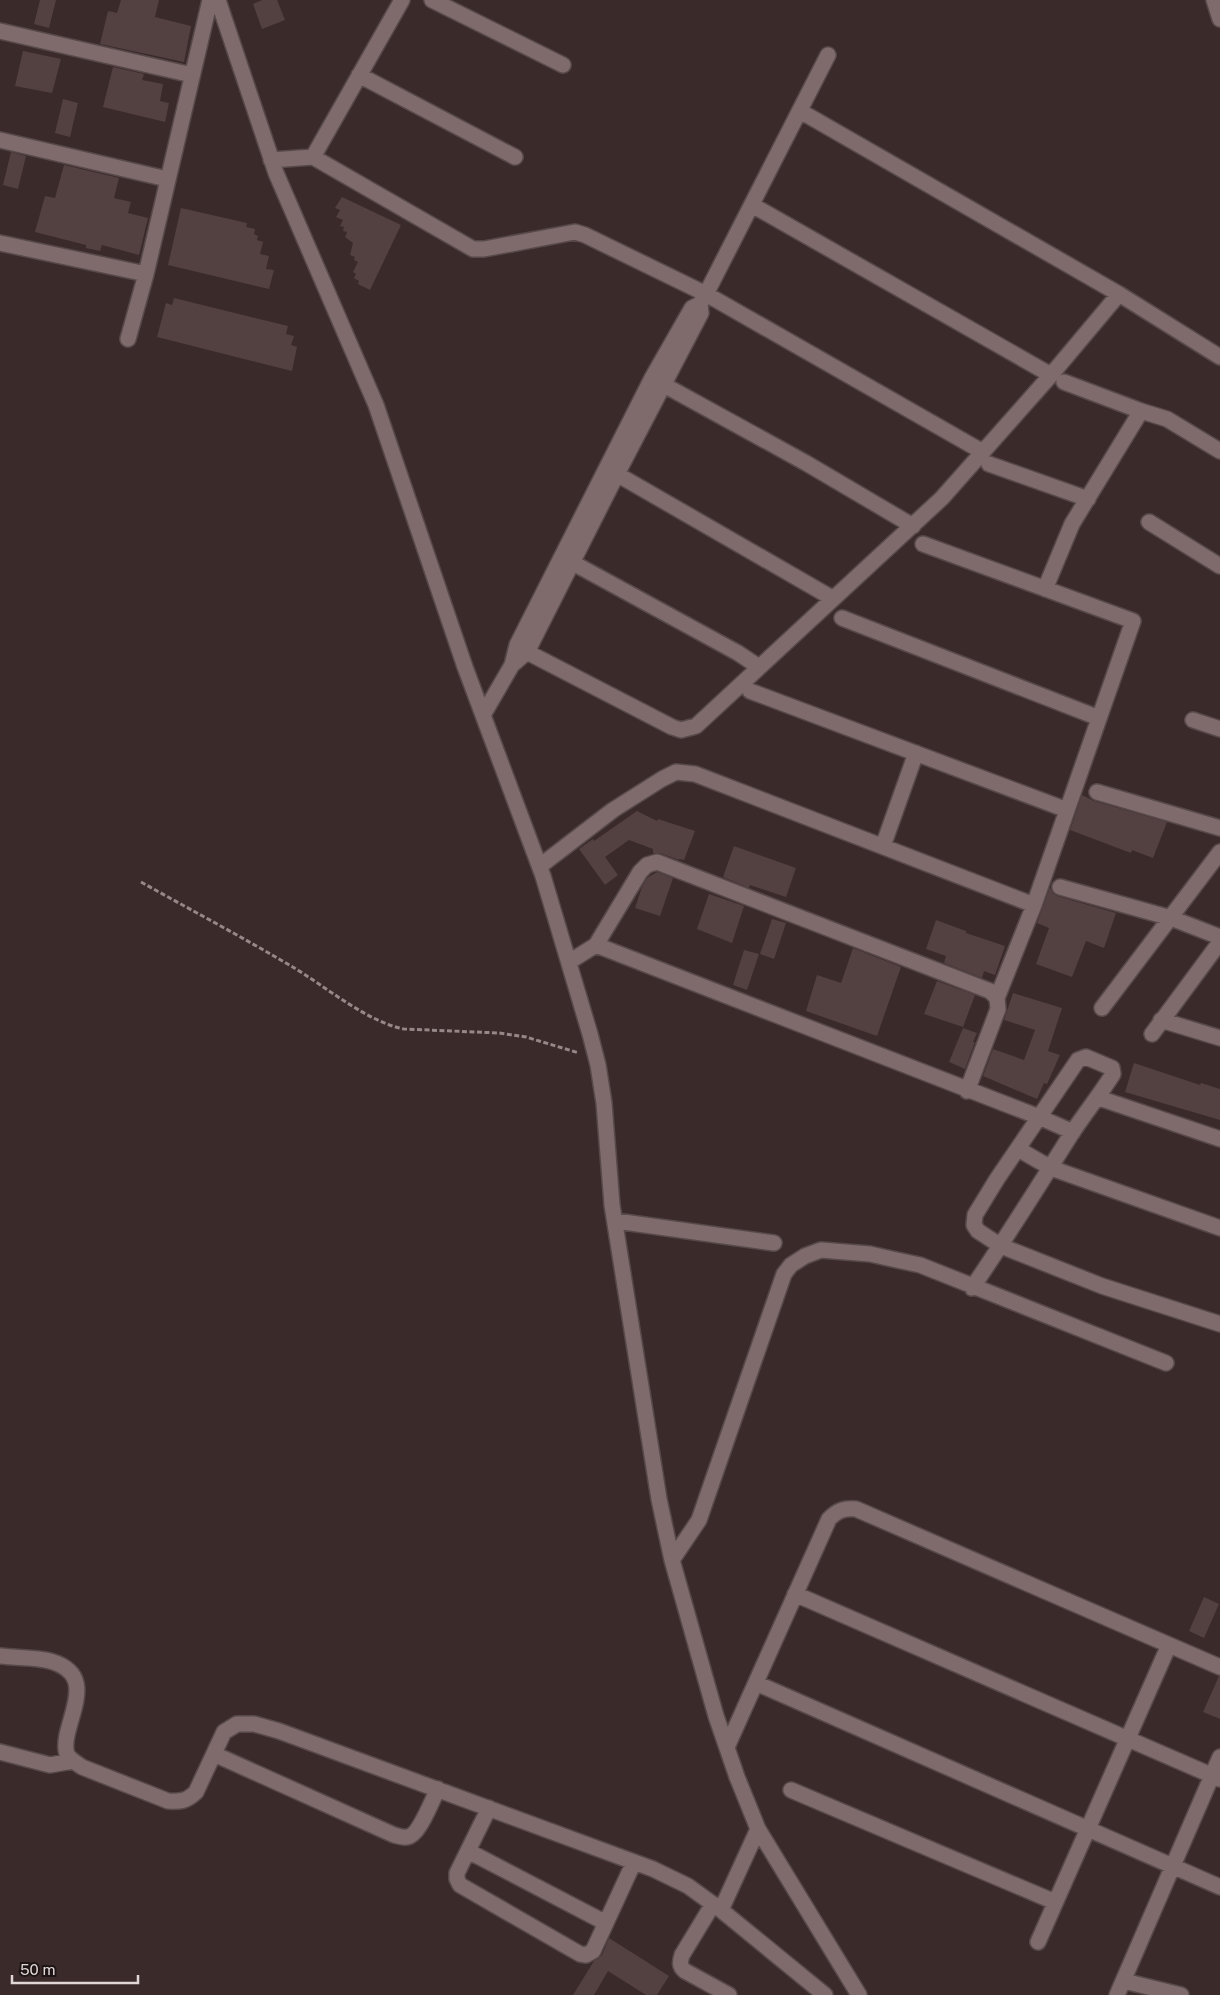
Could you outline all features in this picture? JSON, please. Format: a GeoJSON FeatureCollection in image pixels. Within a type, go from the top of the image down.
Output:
{"type":"FeatureCollection","features":[{"type":"Feature","properties":{"kind":"street"},"geometry":{"type":"LineString","coordinates":[[128,339],[146,274],[210,0]]}},
{"type":"Feature","properties":{"kind":"street"},"geometry":{"type":"LineString","coordinates":[[218,0],[271,160],[376,404],[483,715],[540,866],[569,962],[596,1058],[604,1103],[612,1205],[616,1221],[650,1450],[672,1560],[716,1716],[758,1829],[858,1995]]}},
{"type":"Feature","properties":{"kind":"street"},"geometry":{"type":"LineString","coordinates":[[313,156],[402,0]]}},
{"type":"Feature","properties":{"kind":"street"},"geometry":{"type":"LineString","coordinates":[[432,0],[563,65]]}},
{"type":"Feature","properties":{"kind":"street"},"geometry":{"type":"LineString","coordinates":[[1214,0],[1220,19]]}},
{"type":"Feature","properties":{"kind":"street"},"geometry":{"type":"LineString","coordinates":[[0,31],[192,75]]}},
{"type":"Feature","properties":{"kind":"street"},"geometry":{"type":"LineString","coordinates":[[483,715],[512,665],[516,645],[566,559],[658,382],[701,313],[703,299],[828,55]]}},
{"type":"Feature","properties":{"kind":"street"},"geometry":{"type":"LineString","coordinates":[[359,75],[515,157]]}},
{"type":"Feature","properties":{"kind":"street"},"geometry":{"type":"LineString","coordinates":[[800,111],[1119,294],[1220,356]]}},
{"type":"Feature","properties":{"kind":"street"},"geometry":{"type":"LineString","coordinates":[[0,140],[167,179]]}},
{"type":"Feature","properties":{"kind":"street"},"geometry":{"type":"LineString","coordinates":[[271,160],[313,156],[473,248],[484,249],[575,232],[585,235],[986,458],[1088,499]]}},
{"type":"Feature","properties":{"kind":"street"},"geometry":{"type":"LineString","coordinates":[[752,205],[1058,379],[1166,419],[1220,451]]}},
{"type":"Feature","properties":{"kind":"street"},"geometry":{"type":"LineString","coordinates":[[0,243],[146,274]]}},
{"type":"Feature","properties":{"kind":"street"},"geometry":{"type":"LineString","coordinates":[[527,652],[672,727],[681,730],[696,726],[832,598],[986,458],[1058,379],[1119,294]]}},
{"type":"Feature","properties":{"kind":"street"},"geometry":{"type":"LineString","coordinates":[[658,382],[806,463],[913,526]]}},
{"type":"Feature","properties":{"kind":"street"},"geometry":{"type":"LineString","coordinates":[[1045,589],[1068,531],[1141,411]]}},
{"type":"Feature","properties":{"kind":"street"},"geometry":{"type":"LineString","coordinates":[[612,471],[832,598]]}},
{"type":"Feature","properties":{"kind":"street"},"geometry":{"type":"LineString","coordinates":[[1149,522],[1220,566]]}},
{"type":"Feature","properties":{"kind":"street"},"geometry":{"type":"LineString","coordinates":[[923,544],[1133,621],[1034,905],[998,998],[998,1009],[967,1091]]}},
{"type":"Feature","properties":{"kind":"street"},"geometry":{"type":"LineString","coordinates":[[512,665],[527,652],[566,559]]}},
{"type":"Feature","properties":{"kind":"street"},"geometry":{"type":"LineString","coordinates":[[566,559],[738,653],[758,667]]}},
{"type":"Feature","properties":{"kind":"street"},"geometry":{"type":"LineString","coordinates":[[842,618],[1099,718]]}},
{"type":"Feature","properties":{"kind":"street"},"geometry":{"type":"LineString","coordinates":[[750,691],[1067,810]]}},
{"type":"Feature","properties":{"kind":"street"},"geometry":{"type":"LineString","coordinates":[[1193,720],[1220,729]]}},
{"type":"Feature","properties":{"kind":"street"},"geometry":{"type":"LineString","coordinates":[[883,846],[916,753]]}},
{"type":"Feature","properties":{"kind":"street"},"geometry":{"type":"LineString","coordinates":[[540,866],[613,810],[676,772],[695,774],[1034,905]]}},
{"type":"Feature","properties":{"kind":"street"},"geometry":{"type":"LineString","coordinates":[[1097,792],[1220,828]]}},
{"type":"Feature","properties":{"kind":"street"},"geometry":{"type":"LineString","coordinates":[[1102,1008],[1220,852]]}},
{"type":"Feature","properties":{"kind":"street"},"geometry":{"type":"LineString","coordinates":[[569,962],[596,945],[640,872],[647,865],[657,862],[990,991],[998,998]]}},
{"type":"Feature","properties":{"kind":"street"},"geometry":{"type":"LineString","coordinates":[[1060,887],[1171,918],[1220,937]]}},
{"type":"Feature","properties":{"kind":"street"},"geometry":{"type":"LineString","coordinates":[[1152,1034],[1220,942]]}},
{"type":"Feature","properties":{"kind":"street"},"geometry":{"type":"LineString","coordinates":[[596,945],[967,1091],[1039,1117],[1073,1132]]}},
{"type":"Feature","properties":{"kind":"street"},"geometry":{"type":"LineString","coordinates":[[1161,1020],[1220,1038]]}},
{"type":"Feature","properties":{"kind":"street"},"geometry":{"type":"LineString","coordinates":[[972,1288],[1002,1246],[1073,1132],[1099,1098],[1113,1071],[1112,1068],[1086,1057],[1082,1057],[1039,1117],[975,1216],[974,1225],[978,1231],[1002,1246],[1102,1286],[1220,1324]]}},
{"type":"Feature","properties":{"kind":"street"},"geometry":{"type":"LineString","coordinates":[[1099,1098],[1220,1139]]}},
{"type":"Feature","properties":{"kind":"street"},"geometry":{"type":"LineString","coordinates":[[1018,1149],[1051,1168],[1220,1228]]}},
{"type":"Feature","properties":{"kind":"street"},"geometry":{"type":"LineString","coordinates":[[616,1221],[774,1242]]}},
{"type":"Feature","properties":{"kind":"street"},"geometry":{"type":"LineString","coordinates":[[672,1560],[693,1532],[699,1520],[784,1274],[790,1265],[805,1256],[822,1250],[870,1254],[920,1265],[972,1288],[1166,1363]]}},
{"type":"Feature","properties":{"kind":"street"},"geometry":{"type":"LineString","coordinates":[[727,1748],[829,1519],[837,1511],[846,1508],[856,1510],[1220,1667]]}},
{"type":"Feature","properties":{"kind":"street"},"geometry":{"type":"LineString","coordinates":[[796,1594],[1216,1777]]}},
{"type":"Feature","properties":{"kind":"street"},"geometry":{"type":"LineString","coordinates":[[1038,1942],[1169,1645]]}},
{"type":"Feature","properties":{"kind":"street"},"geometry":{"type":"LineString","coordinates":[[0,1656],[50,1661],[64,1666],[73,1673],[77,1679],[78,1688],[66,1742],[67,1754],[82,1767],[168,1801],[180,1802],[190,1798],[196,1792],[224,1732],[237,1724],[254,1724],[653,1869],[688,1886],[717,1907],[825,1995]]}},
{"type":"Feature","properties":{"kind":"street"},"geometry":{"type":"LineString","coordinates":[[756,1683],[1220,1888]]}},
{"type":"Feature","properties":{"kind":"street"},"geometry":{"type":"LineString","coordinates":[[0,1752],[50,1765],[73,1761]]}},
{"type":"Feature","properties":{"kind":"street"},"geometry":{"type":"LineString","coordinates":[[214,1754],[394,1835],[406,1838],[418,1829],[438,1790]]}},
{"type":"Feature","properties":{"kind":"street"},"geometry":{"type":"LineString","coordinates":[[1117,1995],[1173,1867],[1216,1777],[1220,1757]]}},
{"type":"Feature","properties":{"kind":"street"},"geometry":{"type":"LineString","coordinates":[[791,1790],[1055,1902]]}},
{"type":"Feature","properties":{"kind":"street"},"geometry":{"type":"LineString","coordinates":[[489,1808],[457,1873],[457,1879],[460,1884],[573,1951],[586,1954],[593,1951],[634,1862]]}},
{"type":"Feature","properties":{"kind":"street"},"geometry":{"type":"LineString","coordinates":[[729,1995],[685,1971],[681,1967],[680,1961],[682,1955],[717,1907],[758,1829]]}},
{"type":"Feature","properties":{"kind":"street"},"geometry":{"type":"LineString","coordinates":[[468,1851],[606,1923]]}},
{"type":"Feature","properties":{"kind":"street"},"geometry":{"type":"LineString","coordinates":[[1124,1980],[1181,1995]]}},
{"type":"Feature","properties":{"kind":"path"},"geometry":{"type":"LineString","coordinates":[[141,882],[292,967],[377,1020],[393,1027],[499,1033],[526,1037],[596,1058]]}},
{"type":"Feature","properties":{"kind":"building"},"geometry":{"type":"Polygon","coordinates":[[[40,0],[56,0],[49,28],[34,24],[40,0]]]}},
{"type":"Feature","properties":{"kind":"building"},"geometry":{"type":"Polygon","coordinates":[[[121,0],[159,0],[155,17],[191,26],[184,62],[100,44],[108,11],[117,13],[121,0]]]}},
{"type":"Feature","properties":{"kind":"building"},"geometry":{"type":"Polygon","coordinates":[[[262,0],[277,0],[285,20],[262,29],[253,4],[262,0]]]}},
{"type":"Feature","properties":{"kind":"building"},"geometry":{"type":"Polygon","coordinates":[[[23,51],[61,59],[52,93],[15,86],[23,51]]]}},
{"type":"Feature","properties":{"kind":"building"},"geometry":{"type":"Polygon","coordinates":[[[113,67],[144,74],[142,80],[163,84],[160,101],[169,103],[165,122],[103,107],[113,67]]]}},
{"type":"Feature","properties":{"kind":"building"},"geometry":{"type":"Polygon","coordinates":[[[63,99],[78,103],[70,137],[55,133],[63,99]]]}},
{"type":"Feature","properties":{"kind":"building"},"geometry":{"type":"Polygon","coordinates":[[[11,152],[26,156],[18,189],[3,185],[11,152]]]}},
{"type":"Feature","properties":{"kind":"building"},"geometry":{"type":"Polygon","coordinates":[[[64,165],[119,178],[114,198],[131,202],[128,213],[148,218],[139,255],[102,245],[100,251],[86,248],[86,245],[35,232],[45,196],[55,198],[64,165]]]}},
{"type":"Feature","properties":{"kind":"building"},"geometry":{"type":"Polygon","coordinates":[[[342,197],[401,225],[370,290],[358,284],[359,281],[354,278],[356,274],[353,272],[358,262],[354,260],[355,257],[350,255],[353,243],[345,237],[347,232],[343,231],[344,227],[340,226],[343,220],[336,217],[340,210],[335,208],[342,197]]]}},
{"type":"Feature","properties":{"kind":"building"},"geometry":{"type":"Polygon","coordinates":[[[181,208],[247,223],[246,227],[255,229],[254,234],[258,236],[257,240],[263,242],[260,254],[269,256],[266,269],[274,270],[269,289],[168,265],[181,208]]]}},
{"type":"Feature","properties":{"kind":"building"},"geometry":{"type":"Polygon","coordinates":[[[174,298],[288,326],[286,334],[294,336],[291,345],[297,347],[292,371],[157,337],[166,303],[172,305],[174,298]]]}},
{"type":"Feature","properties":{"kind":"building"},"geometry":{"type":"Polygon","coordinates":[[[1082,795],[1094,801],[1167,822],[1153,858],[1132,850],[1131,853],[1070,830],[1082,795]]]}},
{"type":"Feature","properties":{"kind":"building"},"geometry":{"type":"Polygon","coordinates":[[[637,811],[657,821],[658,819],[695,831],[684,860],[660,853],[653,853],[653,849],[629,840],[605,857],[618,875],[605,885],[579,849],[593,839],[594,841],[637,811]]]}},
{"type":"Feature","properties":{"kind":"building"},"geometry":{"type":"Polygon","coordinates":[[[734,846],[796,868],[786,897],[750,885],[749,888],[723,877],[734,846]]]}},
{"type":"Feature","properties":{"kind":"building"},"geometry":{"type":"Polygon","coordinates":[[[657,872],[673,878],[660,916],[635,908],[647,878],[657,872]]]}},
{"type":"Feature","properties":{"kind":"building"},"geometry":{"type":"Polygon","coordinates":[[[1050,887],[1057,896],[1116,913],[1104,948],[1086,941],[1072,977],[1036,964],[1049,928],[1037,923],[1050,887]]]}},
{"type":"Feature","properties":{"kind":"building"},"geometry":{"type":"Polygon","coordinates":[[[709,894],[744,906],[732,943],[697,929],[709,894]]]}},
{"type":"Feature","properties":{"kind":"building"},"geometry":{"type":"Polygon","coordinates":[[[772,919],[786,923],[774,959],[760,954],[772,919]]]}},
{"type":"Feature","properties":{"kind":"building"},"geometry":{"type":"Polygon","coordinates":[[[936,920],[966,931],[966,933],[1005,946],[995,975],[984,971],[982,978],[944,963],[946,956],[926,949],[936,920]]]}},
{"type":"Feature","properties":{"kind":"building"},"geometry":{"type":"Polygon","coordinates":[[[853,948],[901,967],[877,1036],[806,1011],[817,975],[841,983],[853,948]]]}},
{"type":"Feature","properties":{"kind":"building"},"geometry":{"type":"Polygon","coordinates":[[[744,950],[759,954],[747,990],[733,985],[744,950]]]}},
{"type":"Feature","properties":{"kind":"building"},"geometry":{"type":"Polygon","coordinates":[[[937,981],[975,995],[963,1027],[924,1014],[937,981]]]}},
{"type":"Feature","properties":{"kind":"building"},"geometry":{"type":"Polygon","coordinates":[[[1013,993],[1062,1008],[1048,1051],[1060,1055],[1047,1084],[1044,1083],[1037,1099],[983,1076],[993,1049],[1024,1060],[1035,1030],[1004,1020],[1013,993]]]}},
{"type":"Feature","properties":{"kind":"building"},"geometry":{"type":"Polygon","coordinates":[[[963,1028],[977,1033],[965,1069],[949,1062],[963,1028]]]}},
{"type":"Feature","properties":{"kind":"building"},"geometry":{"type":"Polygon","coordinates":[[[1134,1063],[1200,1085],[1201,1083],[1220,1089],[1220,1120],[1125,1092],[1134,1063]]]}},
{"type":"Feature","properties":{"kind":"building"},"geometry":{"type":"Polygon","coordinates":[[[1204,1597],[1219,1604],[1204,1638],[1189,1631],[1204,1597]]]}},
{"type":"Feature","properties":{"kind":"building"},"geometry":{"type":"Polygon","coordinates":[[[1220,1676],[1220,1719],[1203,1712],[1220,1676]]]}},
{"type":"Feature","properties":{"kind":"building"},"geometry":{"type":"Polygon","coordinates":[[[609,1938],[669,1976],[657,1995],[646,1995],[608,1971],[594,1995],[573,1995],[594,1961],[602,1955],[609,1938]]]}}]}
